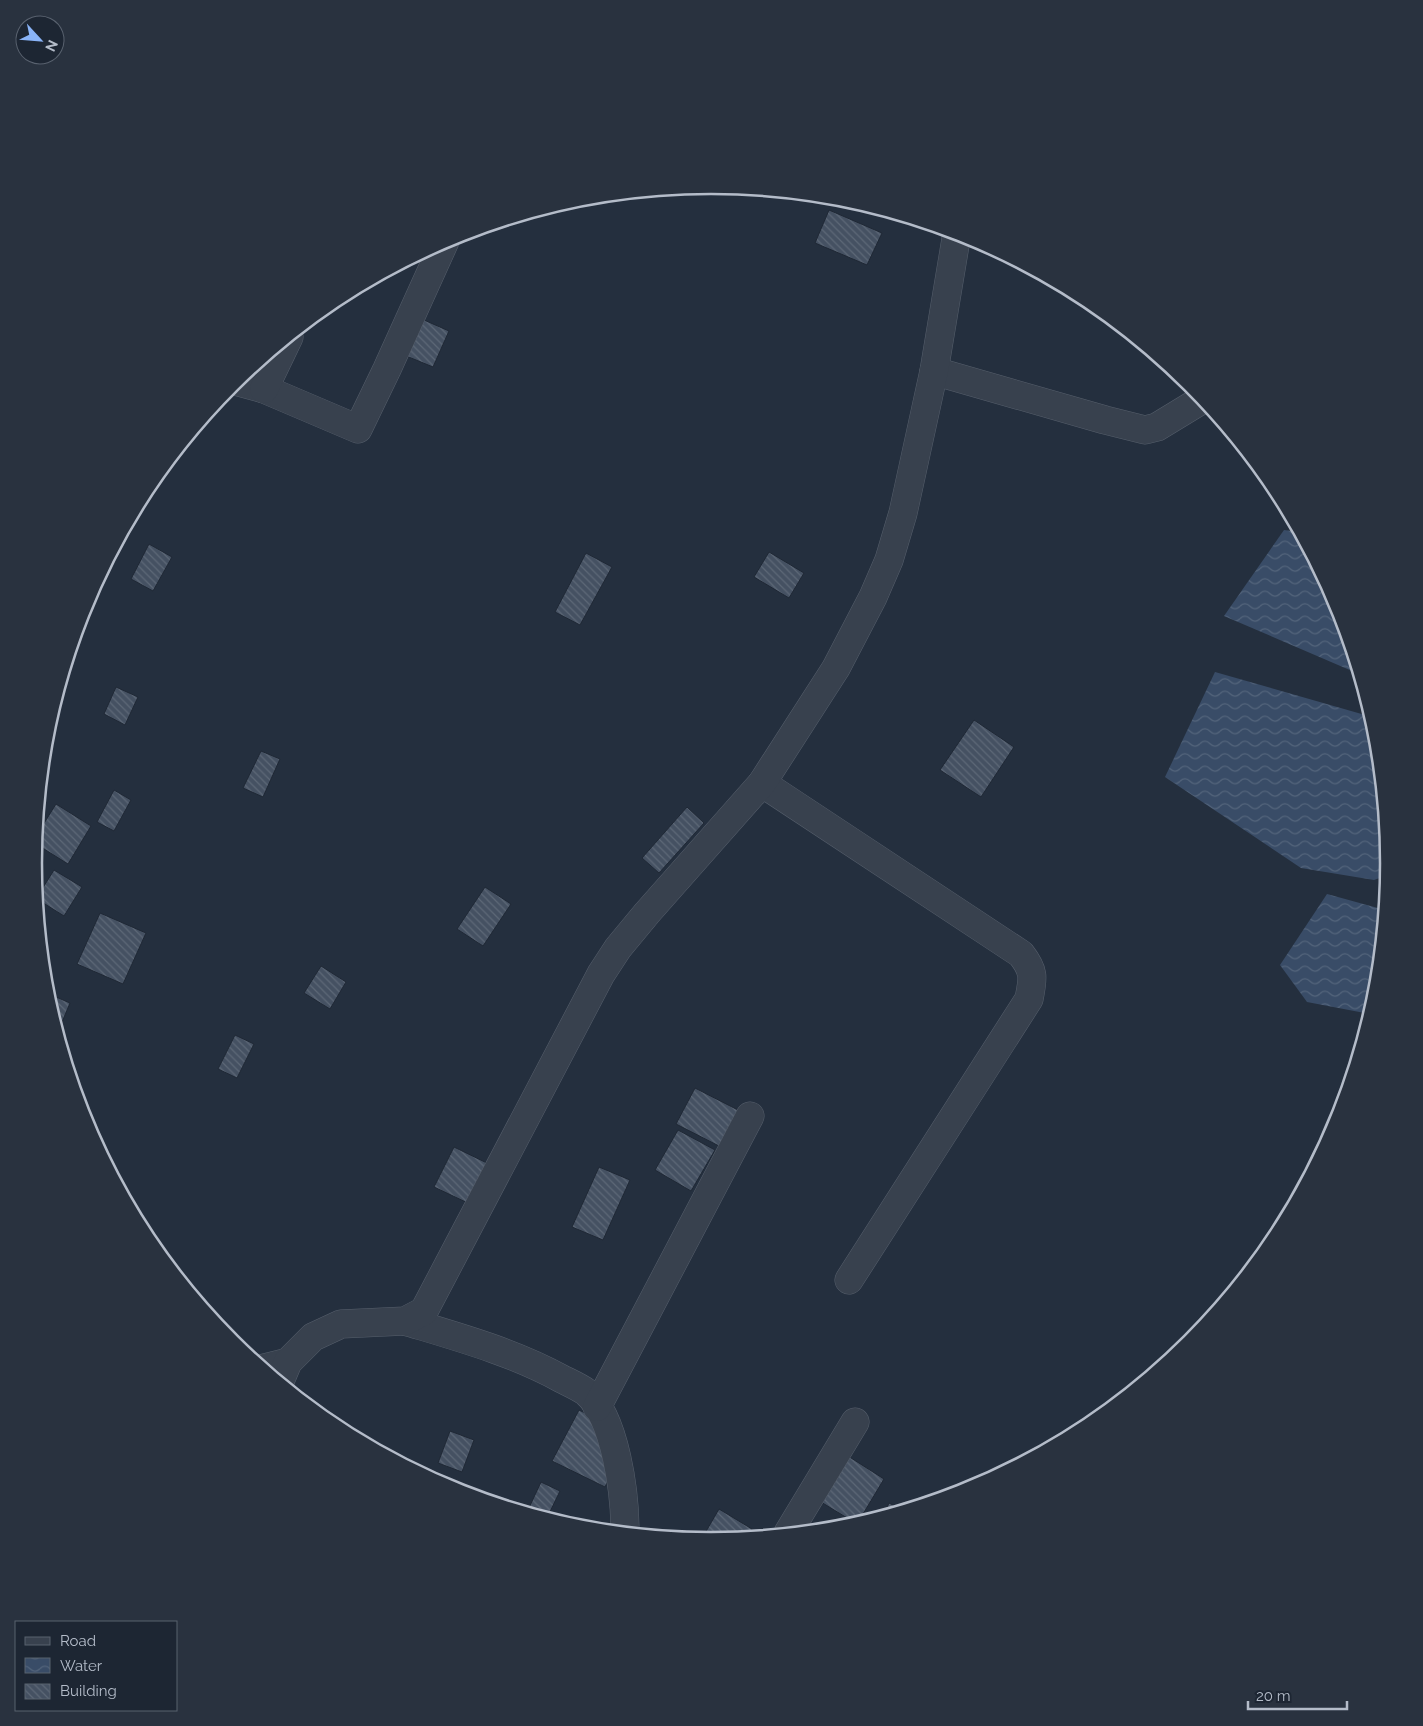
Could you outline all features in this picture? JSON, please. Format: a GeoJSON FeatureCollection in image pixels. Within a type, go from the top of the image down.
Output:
{"type":"FeatureCollection","features":[{"type":"Feature","properties":{"kind":"street"},"geometry":{"type":"LineString","coordinates":[[405,1321],[424,1311],[592,989],[618,948],[762,783],[836,668],[873,597],[903,513],[934,371],[956,241]]}},
{"type":"Feature","properties":{"kind":"street"},"geometry":{"type":"LineString","coordinates":[[245,384],[264,389],[358,429],[440,252]]}},
{"type":"Feature","properties":{"kind":"street"},"geometry":{"type":"LineString","coordinates":[[264,389],[283,349]]}},
{"type":"Feature","properties":{"kind":"street"},"geometry":{"type":"LineString","coordinates":[[934,371],[1145,430],[1157,427],[1197,403]]}},
{"type":"Feature","properties":{"kind":"street"},"geometry":{"type":"LineString","coordinates":[[762,783],[1021,954],[1029,964],[1033,976],[1029,999],[849,1280]]}},
{"type":"Feature","properties":{"kind":"street"},"geometry":{"type":"LineString","coordinates":[[597,1408],[750,1116]]}},
{"type":"Feature","properties":{"kind":"street"},"geometry":{"type":"LineString","coordinates":[[277,1370],[313,1337],[341,1324],[405,1321],[477,1343],[543,1368],[586,1392],[604,1417],[615,1447],[625,1512],[625,1526]]}},
{"type":"Feature","properties":{"kind":"street"},"geometry":{"type":"LineString","coordinates":[[792,1527],[855,1422]]}},
{"type":"Feature","properties":{"kind":"water"},"geometry":{"type":"Polygon","coordinates":[[[1284,530],[1293,531],[1312,567],[1330,607],[1352,671],[1224,616],[1284,530]]]}},
{"type":"Feature","properties":{"kind":"water"},"geometry":{"type":"Polygon","coordinates":[[[1215,672],[1364,715],[1375,776],[1379,819],[1380,878],[1374,880],[1301,868],[1165,777],[1215,672]]]}},
{"type":"Feature","properties":{"kind":"water"},"geometry":{"type":"Polygon","coordinates":[[[1327,894],[1379,908],[1375,950],[1364,1013],[1307,1002],[1280,965],[1327,894]]]}},
{"type":"Feature","properties":{"kind":"building"},"geometry":{"type":"Polygon","coordinates":[[[829,210],[882,233],[867,265],[815,243],[829,210]]]}},
{"type":"Feature","properties":{"kind":"building"},"geometry":{"type":"Polygon","coordinates":[[[415,316],[449,331],[433,367],[399,353],[415,316]]]}},
{"type":"Feature","properties":{"kind":"building"},"geometry":{"type":"Polygon","coordinates":[[[149,544],[172,557],[153,591],[131,579],[149,544]]]}},
{"type":"Feature","properties":{"kind":"building"},"geometry":{"type":"Polygon","coordinates":[[[769,552],[804,573],[789,598],[754,577],[769,552]]]}},
{"type":"Feature","properties":{"kind":"building"},"geometry":{"type":"Polygon","coordinates":[[[586,553],[612,567],[580,625],[555,612],[586,553]]]}},
{"type":"Feature","properties":{"kind":"building"},"geometry":{"type":"Polygon","coordinates":[[[116,687],[138,697],[125,725],[104,714],[116,687]]]}},
{"type":"Feature","properties":{"kind":"building"},"geometry":{"type":"Polygon","coordinates":[[[974,720],[1014,747],[981,797],[940,770],[974,720]]]}},
{"type":"Feature","properties":{"kind":"building"},"geometry":{"type":"Polygon","coordinates":[[[261,751],[280,759],[263,797],[243,788],[261,751]]]}},
{"type":"Feature","properties":{"kind":"building"},"geometry":{"type":"Polygon","coordinates":[[[114,790],[131,800],[114,831],[97,822],[114,790]]]}},
{"type":"Feature","properties":{"kind":"building"},"geometry":{"type":"Polygon","coordinates":[[[56,804],[91,826],[68,864],[43,848],[44,824],[56,804]]]}},
{"type":"Feature","properties":{"kind":"building"},"geometry":{"type":"Polygon","coordinates":[[[687,807],[704,823],[659,873],[642,858],[687,807]]]}},
{"type":"Feature","properties":{"kind":"building"},"geometry":{"type":"Polygon","coordinates":[[[54,870],[82,887],[64,916],[44,903],[43,887],[54,870]]]}},
{"type":"Feature","properties":{"kind":"building"},"geometry":{"type":"Polygon","coordinates":[[[485,887],[511,904],[483,946],[457,929],[485,887]]]}},
{"type":"Feature","properties":{"kind":"building"},"geometry":{"type":"Polygon","coordinates":[[[100,913],[146,933],[123,984],[77,964],[100,913]]]}},
{"type":"Feature","properties":{"kind":"building"},"geometry":{"type":"Polygon","coordinates":[[[321,966],[346,982],[330,1009],[304,993],[321,966]]]}},
{"type":"Feature","properties":{"kind":"building"},"geometry":{"type":"Polygon","coordinates":[[[56,997],[70,1003],[62,1023],[56,997]]]}},
{"type":"Feature","properties":{"kind":"building"},"geometry":{"type":"Polygon","coordinates":[[[235,1035],[254,1044],[237,1078],[218,1069],[235,1035]]]}},
{"type":"Feature","properties":{"kind":"building"},"geometry":{"type":"Polygon","coordinates":[[[695,1088],[738,1110],[719,1146],[676,1124],[695,1088]]]}},
{"type":"Feature","properties":{"kind":"building"},"geometry":{"type":"Polygon","coordinates":[[[678,1130],[715,1150],[691,1191],[655,1170],[678,1130]]]}},
{"type":"Feature","properties":{"kind":"building"},"geometry":{"type":"Polygon","coordinates":[[[454,1147],[491,1165],[472,1205],[434,1187],[454,1147]]]}},
{"type":"Feature","properties":{"kind":"building"},"geometry":{"type":"Polygon","coordinates":[[[599,1167],[630,1180],[603,1240],[572,1227],[599,1167]]]}},
{"type":"Feature","properties":{"kind":"building"},"geometry":{"type":"Polygon","coordinates":[[[579,1410],[593,1417],[612,1473],[605,1487],[552,1461],[579,1410]]]}},
{"type":"Feature","properties":{"kind":"building"},"geometry":{"type":"Polygon","coordinates":[[[450,1431],[474,1440],[462,1472],[438,1463],[450,1431]]]}},
{"type":"Feature","properties":{"kind":"building"},"geometry":{"type":"Polygon","coordinates":[[[848,1456],[884,1479],[863,1514],[847,1518],[821,1502],[848,1456]]]}},
{"type":"Feature","properties":{"kind":"building"},"geometry":{"type":"Polygon","coordinates":[[[541,1482],[560,1491],[550,1512],[530,1506],[541,1482]]]}},
{"type":"Feature","properties":{"kind":"building"},"geometry":{"type":"Polygon","coordinates":[[[889,1503],[895,1506],[886,1509],[889,1503]]]}},
{"type":"Feature","properties":{"kind":"building"},"geometry":{"type":"Polygon","coordinates":[[[719,1509],[752,1529],[751,1531],[706,1532],[719,1509]]]}}]}
